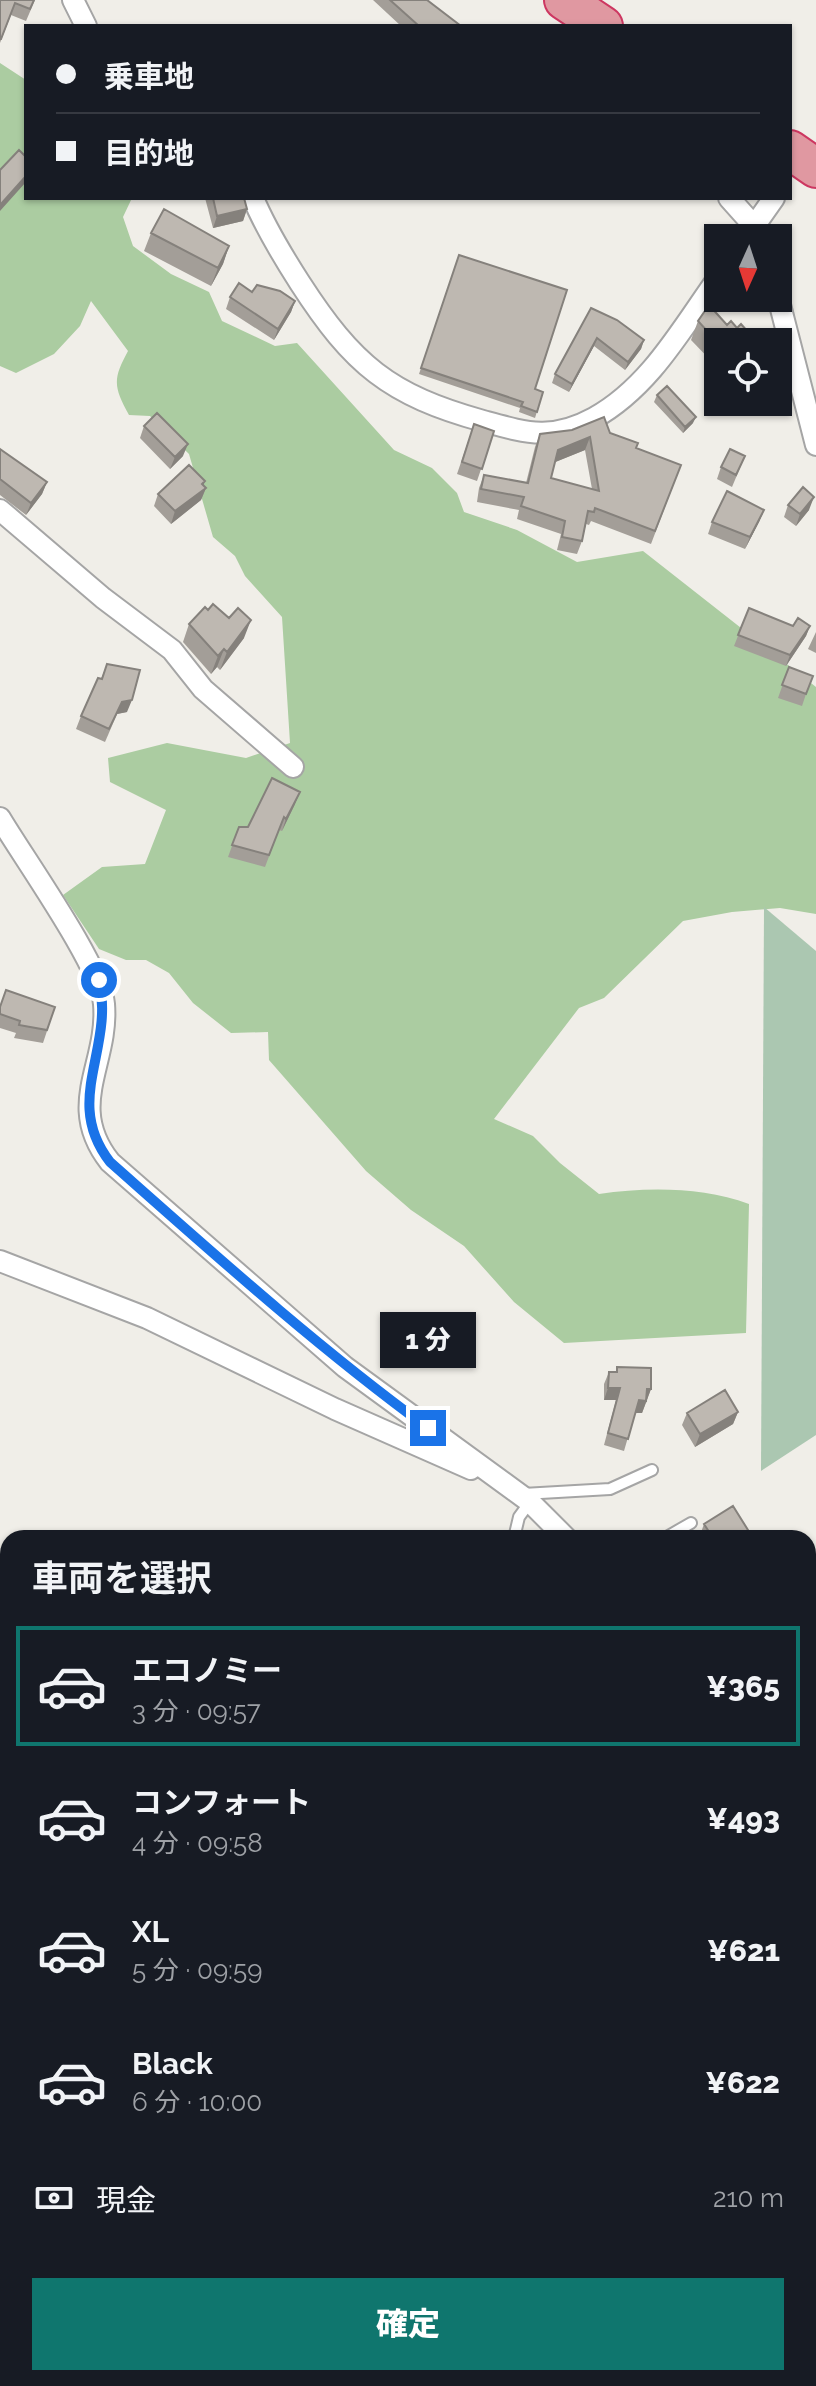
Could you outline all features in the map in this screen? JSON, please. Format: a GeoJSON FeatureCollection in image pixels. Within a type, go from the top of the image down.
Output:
{"type":"FeatureCollection","features":[{"type":"Feature","properties":{"kind":"highway"},"geometry":{"type":"LineString","coordinates":[[564,0],[600,24]]}},
{"type":"Feature","properties":{"kind":"street"},"geometry":{"type":"LineString","coordinates":[[73,0],[85,24]]}},
{"type":"Feature","properties":{"kind":"street"},"geometry":{"type":"LineString","coordinates":[[552,0],[573,24]]}},
{"type":"Feature","properties":{"kind":"street"},"geometry":{"type":"LineString","coordinates":[[254,200],[267,232],[332,332],[374,374],[438,409],[532,435],[562,432],[594,418],[632,392],[704,297]]}},
{"type":"Feature","properties":{"kind":"street"},"geometry":{"type":"LineString","coordinates":[[730,200],[746,224]]}},
{"type":"Feature","properties":{"kind":"street"},"geometry":{"type":"LineString","coordinates":[[759,224],[773,200]]}},
{"type":"Feature","properties":{"kind":"street"},"geometry":{"type":"LineString","coordinates":[[782,312],[816,445]]}},
{"type":"Feature","properties":{"kind":"street"},"geometry":{"type":"LineString","coordinates":[[0,510],[103,598],[172,650],[203,689],[293,767]]}},
{"type":"Feature","properties":{"kind":"street"},"geometry":{"type":"LineString","coordinates":[[0,818],[99,980],[105,1019],[89,1089],[91,1129],[99,1147],[122,1172],[345,1367],[524,1498],[558,1530]]}},
{"type":"Feature","properties":{"kind":"street"},"geometry":{"type":"LineString","coordinates":[[0,1261],[147,1318],[432,1454],[497,1479]]}},
{"type":"Feature","properties":{"kind":"lane"},"geometry":{"type":"LineString","coordinates":[[516,1530],[524,1498],[610,1489],[652,1470]]}},
{"type":"Feature","properties":{"kind":"lane"},"geometry":{"type":"LineString","coordinates":[[679,1530],[691,1523]]}},
{"type":"Feature","properties":{"kind":"green space"},"geometry":{"type":"Polygon","coordinates":[[[0,63],[24,79],[24,200],[131,200],[123,217],[133,246],[171,274],[209,292],[222,321],[275,346],[297,343],[394,450],[432,468],[457,493],[464,512],[517,530],[577,562],[643,551],[816,687],[816,914],[780,908],[732,912],[683,921],[604,998],[579,1008],[494,1119],[533,1136],[560,1163],[599,1194],[675,1190],[713,1194],[749,1204],[746,1333],[564,1343],[514,1302],[464,1246],[411,1210],[366,1171],[269,1060],[268,1032],[231,1033],[193,1003],[169,973],[146,960],[126,960],[99,949],[63,895],[102,867],[145,864],[166,810],[110,782],[108,758],[167,743],[246,758],[290,743],[282,617],[245,576],[235,556],[213,537],[189,454],[150,416],[129,415],[117,383],[128,351],[91,301],[80,326],[54,354],[16,373],[0,366],[0,63]]]}},
{"type":"Feature","properties":{"kind":"green space"},"geometry":{"type":"Polygon","coordinates":[[[764,907],[816,951],[816,1435],[761,1471],[764,907]]]}},
{"type":"Feature","properties":{"kind":"building"},"geometry":{"type":"Polygon","coordinates":[[[0,0],[34,0],[30,9],[15,3],[1,39],[0,39],[0,0]]]}},
{"type":"Feature","properties":{"kind":"building"},"geometry":{"type":"Polygon","coordinates":[[[390,0],[427,0],[458,24],[417,24],[390,0]]]}},
{"type":"Feature","properties":{"kind":"building"},"geometry":{"type":"Polygon","coordinates":[[[19,150],[24,155],[24,178],[0,205],[0,170],[19,150]]]}},
{"type":"Feature","properties":{"kind":"building"},"geometry":{"type":"Polygon","coordinates":[[[213,200],[245,200],[247,209],[217,216],[213,200]]]}},
{"type":"Feature","properties":{"kind":"building"},"geometry":{"type":"Polygon","coordinates":[[[164,209],[229,246],[218,268],[151,233],[164,209]]]}},
{"type":"Feature","properties":{"kind":"building"},"geometry":{"type":"Polygon","coordinates":[[[459,255],[567,290],[535,389],[543,392],[537,412],[521,406],[523,402],[421,368],[459,255]]]}},
{"type":"Feature","properties":{"kind":"building"},"geometry":{"type":"Polygon","coordinates":[[[239,283],[252,292],[257,285],[280,291],[295,301],[278,329],[230,297],[239,283]]]}},
{"type":"Feature","properties":{"kind":"building"},"geometry":{"type":"Polygon","coordinates":[[[591,308],[617,320],[644,340],[628,362],[597,338],[572,384],[555,374],[591,308]]]}},
{"type":"Feature","properties":{"kind":"building"},"geometry":{"type":"Polygon","coordinates":[[[704,312],[715,312],[727,325],[731,321],[737,328],[704,328],[698,321],[704,312]]]}},
{"type":"Feature","properties":{"kind":"building"},"geometry":{"type":"Polygon","coordinates":[[[667,386],[696,417],[685,427],[657,395],[667,386]]]}},
{"type":"Feature","properties":{"kind":"building"},"geometry":{"type":"Polygon","coordinates":[[[157,413],[188,444],[175,457],[144,426],[157,413]]]}},
{"type":"Feature","properties":{"kind":"building"},"geometry":{"type":"Polygon","coordinates":[[[604,417],[610,433],[638,443],[636,448],[681,465],[655,531],[595,508],[594,512],[588,511],[582,541],[562,537],[565,521],[521,506],[524,497],[481,489],[484,475],[528,483],[540,434],[572,430],[604,417]],[[590,437],[558,450],[551,478],[599,491],[590,437]]]}},
{"type":"Feature","properties":{"kind":"building"},"geometry":{"type":"Polygon","coordinates":[[[474,424],[494,431],[482,469],[462,462],[474,424]]]}},
{"type":"Feature","properties":{"kind":"building"},"geometry":{"type":"Polygon","coordinates":[[[0,449],[47,482],[31,503],[0,479],[0,449]]]}},
{"type":"Feature","properties":{"kind":"building"},"geometry":{"type":"Polygon","coordinates":[[[730,449],[745,456],[736,475],[721,467],[730,449]]]}},
{"type":"Feature","properties":{"kind":"building"},"geometry":{"type":"Polygon","coordinates":[[[189,465],[205,481],[202,484],[206,488],[175,511],[158,494],[189,465]]]}},
{"type":"Feature","properties":{"kind":"building"},"geometry":{"type":"Polygon","coordinates":[[[803,487],[814,497],[800,514],[788,505],[803,487]]]}},
{"type":"Feature","properties":{"kind":"building"},"geometry":{"type":"Polygon","coordinates":[[[727,491],[764,510],[750,537],[712,522],[727,491]]]}},
{"type":"Feature","properties":{"kind":"building"},"geometry":{"type":"Polygon","coordinates":[[[213,604],[229,618],[238,608],[251,620],[227,652],[224,649],[218,656],[189,624],[205,607],[208,610],[213,604]]]}},
{"type":"Feature","properties":{"kind":"building"},"geometry":{"type":"Polygon","coordinates":[[[749,608],[793,626],[798,618],[810,626],[790,655],[738,635],[749,608]]]}},
{"type":"Feature","properties":{"kind":"building"},"geometry":{"type":"Polygon","coordinates":[[[107,664],[140,670],[132,700],[122,702],[109,729],[81,716],[107,664]]]}},
{"type":"Feature","properties":{"kind":"building"},"geometry":{"type":"Polygon","coordinates":[[[789,667],[813,676],[806,694],[782,685],[789,667]]]}},
{"type":"Feature","properties":{"kind":"building"},"geometry":{"type":"Polygon","coordinates":[[[272,778],[300,792],[286,819],[284,817],[269,855],[232,845],[239,827],[248,827],[272,778]]]}},
{"type":"Feature","properties":{"kind":"building"},"geometry":{"type":"Polygon","coordinates":[[[6,990],[55,1007],[47,1030],[19,1025],[20,1021],[0,1014],[6,990]]]}},
{"type":"Feature","properties":{"kind":"building"},"geometry":{"type":"Polygon","coordinates":[[[617,1367],[651,1368],[651,1389],[647,1389],[646,1401],[639,1400],[628,1439],[608,1433],[620,1388],[608,1388],[609,1372],[617,1372],[617,1367]]]}},
{"type":"Feature","properties":{"kind":"building"},"geometry":{"type":"Polygon","coordinates":[[[725,1390],[738,1412],[700,1434],[687,1413],[725,1390]]]}},
{"type":"Feature","properties":{"kind":"building"},"geometry":{"type":"Polygon","coordinates":[[[733,1506],[748,1530],[708,1530],[704,1524],[733,1506]]]}},
{"type":"Feature","properties":{"kind":"route"},"geometry":{"type":"LineString","coordinates":[[99,980],[105,1019],[89,1089],[89,1109],[91,1129],[110,1162],[272,1306],[345,1367],[428,1428]]}}]}
